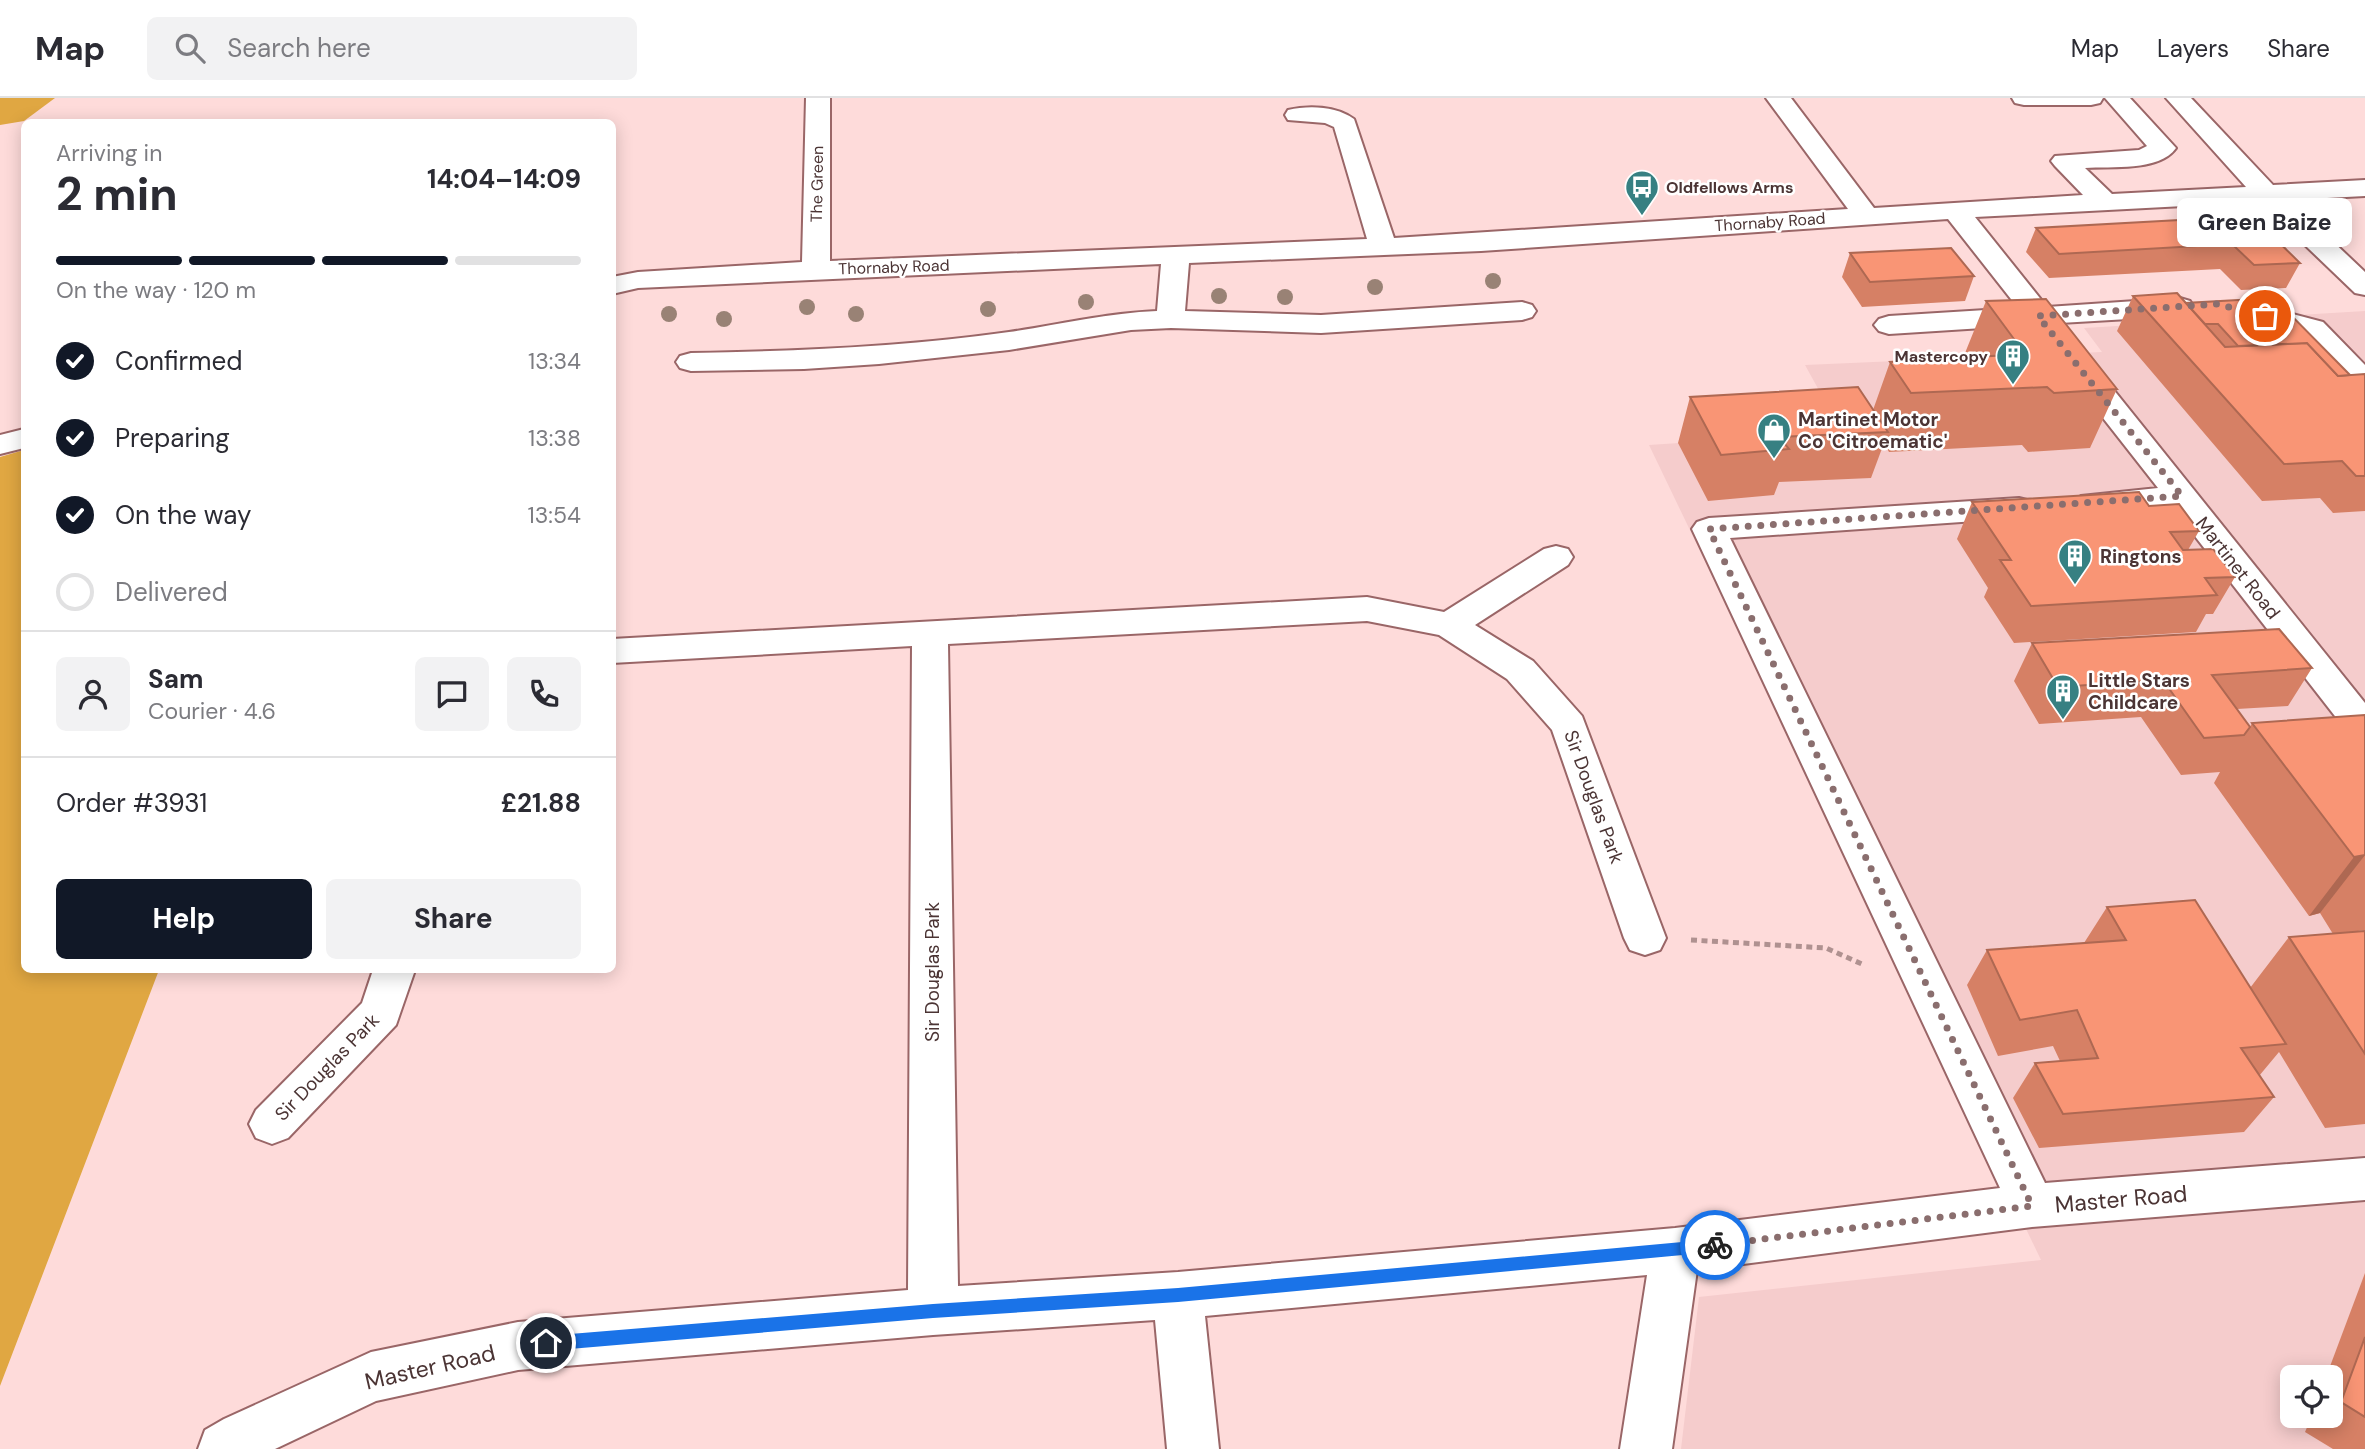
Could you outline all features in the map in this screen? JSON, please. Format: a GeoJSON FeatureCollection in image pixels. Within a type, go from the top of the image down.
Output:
{"type":"FeatureCollection","features":[{"type":"Feature","properties":{"kind":"street","name":"The Green"},"geometry":{"type":"LineString","coordinates":[[816,270],[818,98]]}},
{"type":"Feature","properties":{"kind":"street"},"geometry":{"type":"LineString","coordinates":[[1777,98],[1867,216]]}},
{"type":"Feature","properties":{"kind":"street"},"geometry":{"type":"LineString","coordinates":[[2024,98],[2091,98]]}},
{"type":"Feature","properties":{"kind":"street"},"geometry":{"type":"LineString","coordinates":[[2105,202],[2064,161],[2144,157],[2163,148],[2117,98]]}},
{"type":"Feature","properties":{"kind":"street"},"geometry":{"type":"LineString","coordinates":[[2178,98],[2265,192],[2365,287]]}},
{"type":"Feature","properties":{"kind":"street"},"geometry":{"type":"LineString","coordinates":[[1297,115],[1337,117],[1345,124],[1383,247]]}},
{"type":"Feature","properties":{"kind":"street","name":"Thornaby Road"},"geometry":{"type":"LineString","coordinates":[[616,285],[638,280],[816,270],[1383,247],[1955,210],[2365,188]]}},
{"type":"Feature","properties":{"kind":"street","name":"Martinet Road"},"geometry":{"type":"LineString","coordinates":[[1955,210],[2365,729]]}},
{"type":"Feature","properties":{"kind":"street"},"geometry":{"type":"LineString","coordinates":[[1171,319],[1175,256]]}},
{"type":"Feature","properties":{"kind":"street"},"geometry":{"type":"LineString","coordinates":[[1889,325],[2216,306],[2312,328],[2359,376]]}},
{"type":"Feature","properties":{"kind":"street"},"geometry":{"type":"LineString","coordinates":[[691,362],[804,360],[879,355],[1009,341],[1131,321],[1171,319],[1321,324],[1522,311]]}},
{"type":"Feature","properties":{"kind":"street"},"geometry":{"type":"LineString","coordinates":[[0,445],[21,439]]}},
{"type":"Feature","properties":{"kind":"street"},"geometry":{"type":"LineString","coordinates":[[2032,1206],[1709,529],[2182,496]]}},
{"type":"Feature","properties":{"kind":"street"},"geometry":{"type":"LineString","coordinates":[[1449,625],[1556,557]]}},
{"type":"Feature","properties":{"kind":"street","name":"Sir Douglas Park"},"geometry":{"type":"LineString","coordinates":[[616,652],[1367,610],[1449,625],[1520,670],[1569,725],[1645,937]]}},
{"type":"Feature","properties":{"kind":"street","name":"Sir Douglas Park"},"geometry":{"type":"LineString","coordinates":[[930,633],[933,1311]]}},
{"type":"Feature","properties":{"kind":"street","name":"Sir Douglas Park"},"geometry":{"type":"LineString","coordinates":[[272,1124],[381,1012],[393,973]]}},
{"type":"Feature","properties":{"kind":"street","name":"Master Road"},"geometry":{"type":"LineString","coordinates":[[224,1449],[243,1437],[371,1377],[518,1346],[933,1311],[1178,1295],[1675,1250],[2032,1206],[2365,1179]]}},
{"type":"Feature","properties":{"kind":"street"},"geometry":{"type":"LineString","coordinates":[[1646,1449],[1675,1250]]}},
{"type":"Feature","properties":{"kind":"street"},"geometry":{"type":"LineString","coordinates":[[1178,1295],[1194,1449]]}},
{"type":"Feature","properties":{"kind":"path"},"geometry":{"type":"LineString","coordinates":[[1645,937],[1826,948],[1869,967]]}},
{"type":"Feature","properties":{"kind":"shaded area"},"geometry":{"type":"Polygon","coordinates":[[[0,98],[55,98],[27,119],[0,125],[0,98]]]}},
{"type":"Feature","properties":{"kind":"shaded area"},"geometry":{"type":"Polygon","coordinates":[[[2365,311],[2365,1449],[1681,1449],[1699,1297],[2041,1260],[1649,445],[1842,432],[1805,365],[2102,352],[2084,328],[2365,311]]]}},
{"type":"Feature","properties":{"kind":"shaded area"},"geometry":{"type":"Polygon","coordinates":[[[21,451],[21,973],[158,973],[0,1386],[0,457],[21,451]]]}},
{"type":"Feature","properties":{"kind":"building"},"geometry":{"type":"Polygon","coordinates":[[[2252,216],[2300,263],[2254,265],[2232,244],[2059,254],[2036,228],[2252,216]]]}},
{"type":"Feature","properties":{"kind":"building"},"geometry":{"type":"Polygon","coordinates":[[[1951,248],[1974,276],[1870,282],[1850,253],[1951,248]]]}},
{"type":"Feature","properties":{"kind":"building"},"geometry":{"type":"Polygon","coordinates":[[[2177,293],[2225,347],[2307,343],[2338,376],[2365,374],[2365,476],[2356,476],[2342,461],[2284,464],[2133,296],[2177,293]]]}},
{"type":"Feature","properties":{"kind":"building"},"geometry":{"type":"Polygon","coordinates":[[[2274,298],[2350,375],[2338,376],[2307,343],[2238,346],[2218,324],[2205,324],[2186,303],[2274,298]]]}},
{"type":"Feature","properties":{"kind":"building"},"geometry":{"type":"Polygon","coordinates":[[[2046,299],[2117,389],[2054,393],[2047,387],[1911,393],[1890,362],[2025,354],[1986,301],[2046,299]]]}},
{"type":"Feature","properties":{"kind":"building"},"geometry":{"type":"Polygon","coordinates":[[[1858,387],[1888,432],[1779,437],[1789,449],[1721,455],[1690,397],[1858,387]]]}},
{"type":"Feature","properties":{"kind":"building"},"geometry":{"type":"Polygon","coordinates":[[[2139,492],[2149,506],[2179,504],[2199,531],[2170,532],[2183,550],[2213,549],[2235,577],[2205,578],[2217,595],[2031,606],[2000,560],[2011,560],[1972,502],[2139,492]]]}},
{"type":"Feature","properties":{"kind":"building"},"geometry":{"type":"Polygon","coordinates":[[[2279,629],[2312,668],[2212,675],[2250,727],[2244,735],[2204,738],[2163,680],[2058,687],[2032,643],[2279,629]]]}},
{"type":"Feature","properties":{"kind":"building"},"geometry":{"type":"Polygon","coordinates":[[[2365,715],[2365,855],[2354,857],[2252,723],[2365,715]]]}},
{"type":"Feature","properties":{"kind":"building"},"geometry":{"type":"Polygon","coordinates":[[[2195,900],[2286,1044],[2241,1048],[2274,1097],[2063,1114],[2035,1063],[2098,1058],[2077,1010],[2020,1020],[1987,950],[2126,940],[2107,907],[2195,900]]]}},
{"type":"Feature","properties":{"kind":"building"},"geometry":{"type":"Polygon","coordinates":[[[2365,931],[2365,1054],[2289,937],[2365,931]]]}},
{"type":"Feature","properties":{"kind":"building"},"geometry":{"type":"Polygon","coordinates":[[[2365,1337],[2365,1417],[2343,1403],[2343,1397],[2365,1337]]]}},
{"type":"Feature","properties":{"kind":"way so far"},"geometry":{"type":"LineString","coordinates":[[1715,1245],[2032,1206],[1709,529],[2182,496],[2038,316],[2217,304],[2265,316]]}},
{"type":"Feature","properties":{"kind":"place","name":"Oldfellows Arms"},"geometry":{"type":"Point","coordinates":[1642,217]}},
{"type":"Feature","properties":{"kind":"place","name":"Green Baize"},"geometry":{"type":"Point","coordinates":[2265,316]}},
{"type":"Feature","properties":{"kind":"place","name":"Mastercopy"},"geometry":{"type":"Point","coordinates":[2013,386]}},
{"type":"Feature","properties":{"kind":"place","name":"Martinet Motor Co 'Citroematic'"},"geometry":{"type":"Point","coordinates":[1774,460]}},
{"type":"Feature","properties":{"kind":"place","name":"Ringtons"},"geometry":{"type":"Point","coordinates":[2075,586]}},
{"type":"Feature","properties":{"kind":"place","name":"Little Stars Childcare"},"geometry":{"type":"Point","coordinates":[2063,721]}},
{"type":"Feature","properties":{"kind":"route"},"geometry":{"type":"LineString","coordinates":[[546,1343],[933,1311],[1178,1295],[1715,1245]]}}]}
